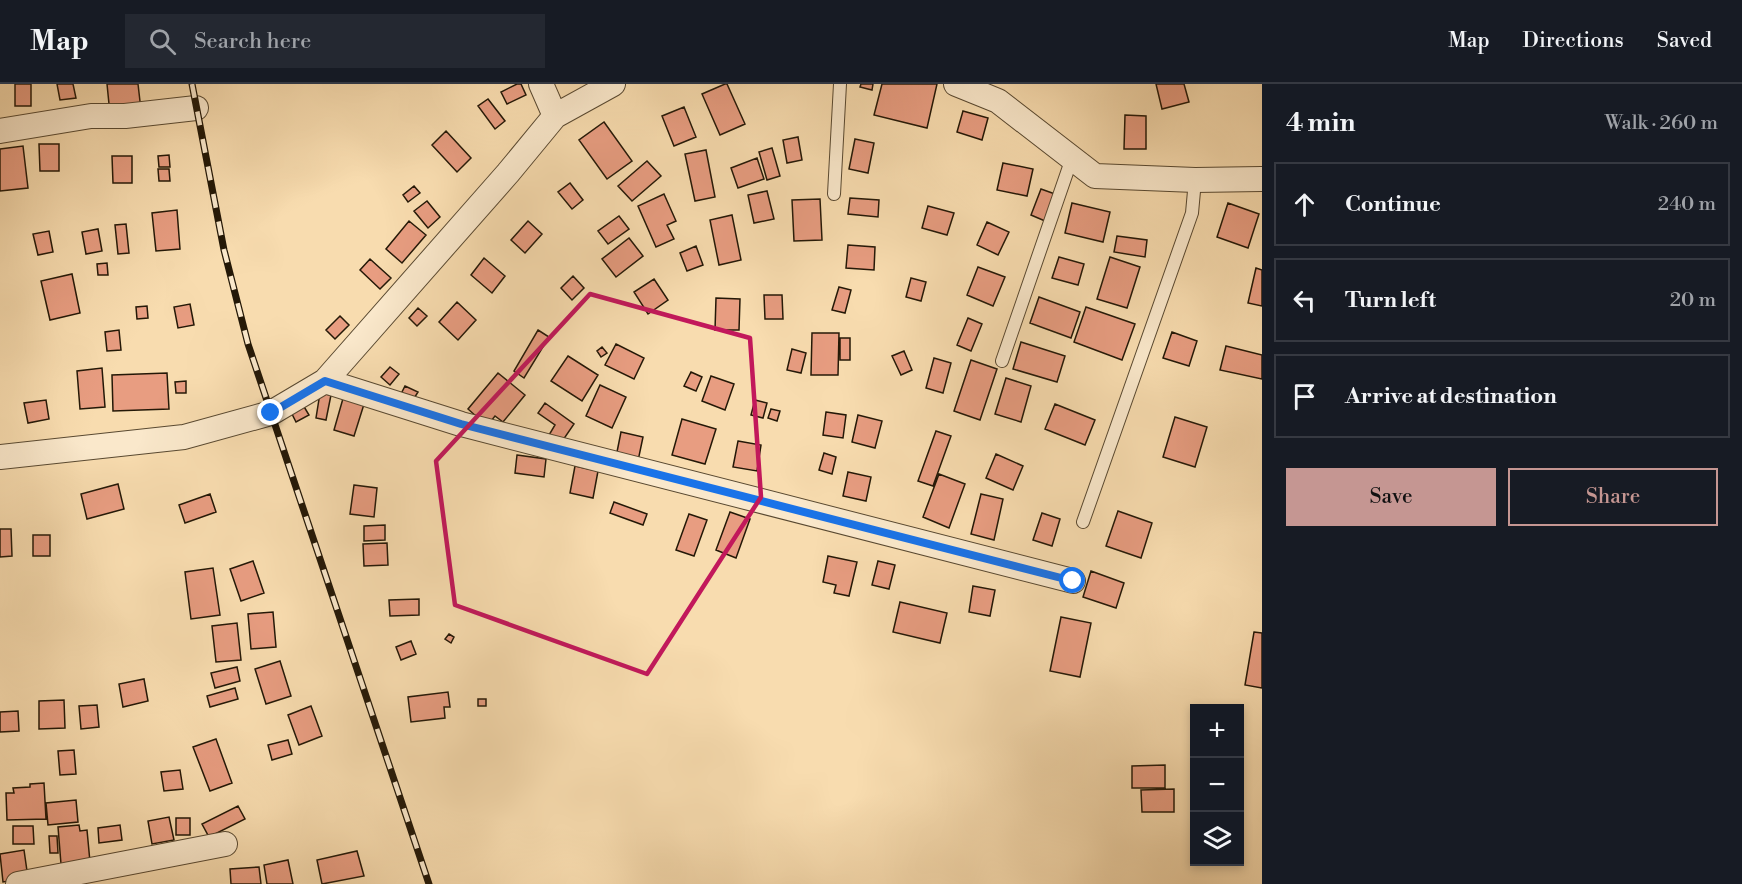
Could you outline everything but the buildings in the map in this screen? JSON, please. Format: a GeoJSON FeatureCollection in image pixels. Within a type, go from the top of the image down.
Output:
{"type":"FeatureCollection","features":[{"type":"Feature","properties":{"kind":"street"},"geometry":{"type":"LineString","coordinates":[[541,84],[555,116]]}},
{"type":"Feature","properties":{"kind":"street"},"geometry":{"type":"LineString","coordinates":[[0,457],[184,437],[271,413],[325,381],[555,116],[613,84]]}},
{"type":"Feature","properties":{"kind":"street"},"geometry":{"type":"LineString","coordinates":[[956,84],[998,101],[1095,176],[1196,180],[1262,179]]}},
{"type":"Feature","properties":{"kind":"street"},"geometry":{"type":"LineString","coordinates":[[0,131],[91,116],[125,116],[196,108]]}},
{"type":"Feature","properties":{"kind":"street"},"geometry":{"type":"LineString","coordinates":[[325,381],[461,424],[1073,581]]}},
{"type":"Feature","properties":{"kind":"street"},"geometry":{"type":"LineString","coordinates":[[18,884],[225,844]]}},
{"type":"Feature","properties":{"kind":"lane"},"geometry":{"type":"LineString","coordinates":[[834,194],[840,84]]}},
{"type":"Feature","properties":{"kind":"lane"},"geometry":{"type":"LineString","coordinates":[[1002,361],[1072,158]]}},
{"type":"Feature","properties":{"kind":"lane"},"geometry":{"type":"LineString","coordinates":[[1083,522],[1192,213],[1196,180]]}},
{"type":"Feature","properties":{"kind":"highlighted area"},"geometry":{"type":"Polygon","coordinates":[[[590,294],[750,338],[761,497],[647,674],[455,605],[436,461],[590,294]]]}},
{"type":"Feature","properties":{"kind":"railway"},"geometry":{"type":"LineString","coordinates":[[192,84],[224,250],[248,344],[429,884]]}},
{"type":"Feature","properties":{"kind":"route"},"geometry":{"type":"LineString","coordinates":[[271,413],[325,381],[461,424],[1073,581]]}}]}
